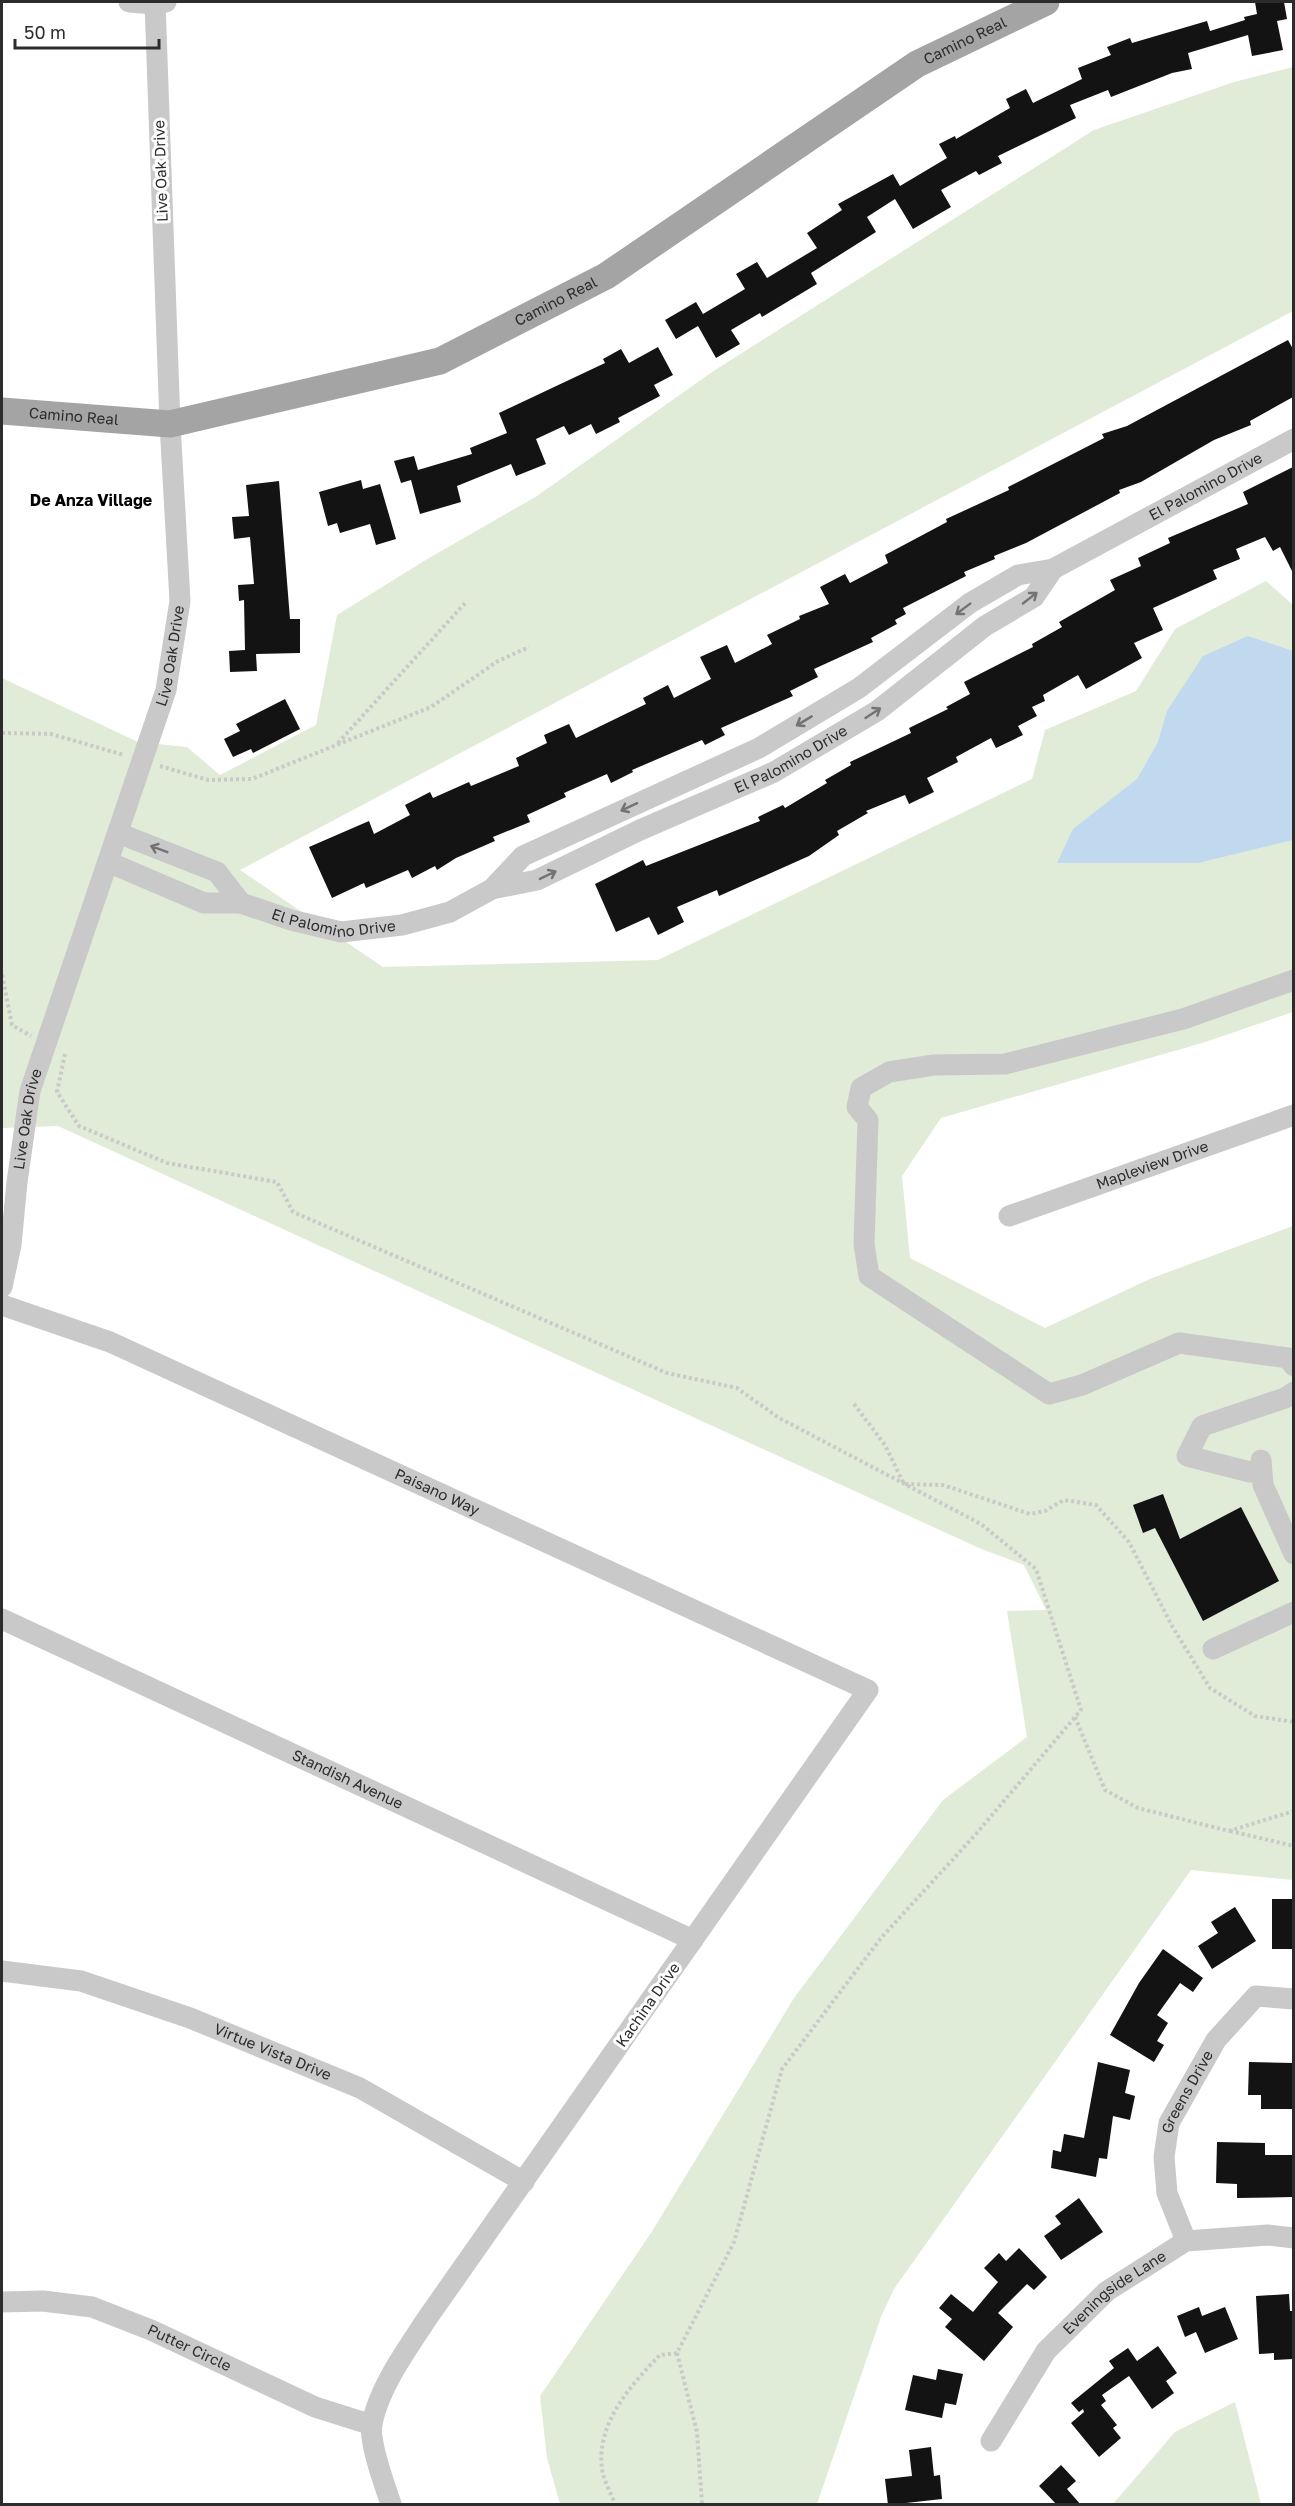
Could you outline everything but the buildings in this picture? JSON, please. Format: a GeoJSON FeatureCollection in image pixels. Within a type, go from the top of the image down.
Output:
{"type":"FeatureCollection","features":[{"type":"Feature","properties":{"kind":"main road","name":"Camino Real"},"geometry":{"type":"LineString","coordinates":[[2,411],[170,424],[440,362],[606,276],[917,64],[1046,2]]}},
{"type":"Feature","properties":{"kind":"street"},"geometry":{"type":"LineString","coordinates":[[129,2],[159,2]]}},
{"type":"Feature","properties":{"kind":"street","name":"Live Oak Drive"},"geometry":{"type":"LineString","coordinates":[[2,1287],[11,1245],[30,1091],[166,690],[180,601],[170,424],[159,2]]}},
{"type":"Feature","properties":{"kind":"street","name":"El Palomino Drive"},"geometry":{"type":"LineString","coordinates":[[492,889],[524,856],[759,748],[859,688],[970,603],[1018,575],[1053,569],[1293,439]]}},
{"type":"Feature","properties":{"kind":"street","name":"El Palomino Drive"},"geometry":{"type":"LineString","coordinates":[[108,862],[204,903],[241,903],[291,921],[341,932],[402,925],[440,914],[492,889],[537,880],[640,830],[774,772],[877,711],[985,626],[1034,597],[1053,569]]}},
{"type":"Feature","properties":{"kind":"street"},"geometry":{"type":"LineString","coordinates":[[118,833],[217,872],[241,903]]}},
{"type":"Feature","properties":{"kind":"street"},"geometry":{"type":"LineString","coordinates":[[188,896],[201,866]]}},
{"type":"Feature","properties":{"kind":"street"},"geometry":{"type":"LineString","coordinates":[[1293,980],[1182,1019],[1005,1064],[934,1065],[889,1072],[861,1088],[857,1107],[868,1120],[864,1244],[869,1276],[1049,1394],[1082,1385],[1179,1343],[1288,1358],[1293,1366]]}},
{"type":"Feature","properties":{"kind":"street","name":"Mapleview Drive"},"geometry":{"type":"LineString","coordinates":[[1010,1216],[1293,1115]]}},
{"type":"Feature","properties":{"kind":"street","name":"Paisano Way"},"geometry":{"type":"LineString","coordinates":[[2,1305],[110,1342],[868,1690]]}},
{"type":"Feature","properties":{"kind":"street"},"geometry":{"type":"LineString","coordinates":[[1293,1392],[1285,1398],[1202,1426],[1187,1456],[1256,1466],[1293,1554]]}},
{"type":"Feature","properties":{"kind":"street"},"geometry":{"type":"LineString","coordinates":[[1213,1649],[1293,1612]]}},
{"type":"Feature","properties":{"kind":"street","name":"Standish Avenue"},"geometry":{"type":"LineString","coordinates":[[2,1619],[693,1940]]}},
{"type":"Feature","properties":{"kind":"street","name":"Kachina Drive"},"geometry":{"type":"LineString","coordinates":[[372,2425],[391,2377],[426,2320],[868,1690]]}},
{"type":"Feature","properties":{"kind":"street","name":"Virtue Vista Drive"},"geometry":{"type":"LineString","coordinates":[[2,1971],[81,1981],[190,2018],[360,2088],[524,2182]]}},
{"type":"Feature","properties":{"kind":"street","name":"Greens Drive"},"geometry":{"type":"LineString","coordinates":[[1186,2241],[1167,2193],[1164,2157],[1169,2123],[1216,2040],[1256,1996],[1293,1999]]}},
{"type":"Feature","properties":{"kind":"street","name":"Eveningside Lane"},"geometry":{"type":"LineString","coordinates":[[991,2441],[1046,2351],[1107,2291],[1186,2241],[1268,2235],[1293,2238]]}},
{"type":"Feature","properties":{"kind":"street","name":"Putter Circle"},"geometry":{"type":"LineString","coordinates":[[2,2302],[43,2301],[92,2307],[151,2330],[315,2407],[372,2425]]}},
{"type":"Feature","properties":{"kind":"street"},"geometry":{"type":"LineString","coordinates":[[372,2425],[378,2463],[392,2505]]}},
{"type":"Feature","properties":{"kind":"path"},"geometry":{"type":"LineString","coordinates":[[338,744],[466,602]]}},
{"type":"Feature","properties":{"kind":"path"},"geometry":{"type":"LineString","coordinates":[[2,733],[51,734],[208,780],[252,778],[432,707],[498,661],[529,647]]}},
{"type":"Feature","properties":{"kind":"path"},"geometry":{"type":"LineString","coordinates":[[2,975],[12,1025],[46,1045],[67,1047],[57,1092],[79,1126],[167,1162],[277,1182],[293,1212],[667,1373],[737,1388],[779,1418],[981,1524],[1036,1569],[1081,1710],[976,1834],[881,1938],[782,2069],[758,2164],[734,2242],[677,2353],[697,2432],[702,2505]]}},
{"type":"Feature","properties":{"kind":"path"},"geometry":{"type":"LineString","coordinates":[[854,1404],[885,1445],[904,1484]]}},
{"type":"Feature","properties":{"kind":"path"},"geometry":{"type":"LineString","coordinates":[[904,1484],[943,1485],[1030,1514],[1045,1511],[1064,1500],[1096,1505],[1129,1542]]}},
{"type":"Feature","properties":{"kind":"path"},"geometry":{"type":"LineString","coordinates":[[1075,1717],[1105,1790],[1138,1808],[1293,1846]]}},
{"type":"Feature","properties":{"kind":"path"},"geometry":{"type":"LineString","coordinates":[[1230,1831],[1293,1811]]}},
{"type":"Feature","properties":{"kind":"path"},"geometry":{"type":"LineString","coordinates":[[615,2505],[602,2470],[602,2441],[624,2393],[660,2355],[677,2353]]}},
{"type":"Feature","properties":{"kind":"green space"},"geometry":{"type":"Polygon","coordinates":[[[1293,67],[1293,311],[240,870],[383,967],[658,960],[1032,779],[1045,730],[1136,691],[1175,629],[1266,581],[1293,605],[1293,1012],[1202,1043],[941,1118],[902,1176],[910,1258],[1045,1328],[1152,1278],[1293,1226],[1293,1880],[1191,1870],[894,2289],[881,2317],[817,2504],[560,2504],[547,2458],[540,2396],[651,2233],[794,1998],[943,1800],[1027,1737],[1007,1611],[1046,1610],[1024,1565],[979,1548],[58,1126],[2,1128],[2,678],[138,742],[187,747],[220,775],[316,725],[337,615],[424,561],[537,496],[712,372],[1094,130],[1234,82],[1293,67]]]}},
{"type":"Feature","properties":{"kind":"green space"},"geometry":{"type":"Polygon","coordinates":[[[1235,2402],[1261,2504],[1113,2504],[1175,2432],[1235,2402]]]}},
{"type":"Feature","properties":{"kind":"water"},"geometry":{"type":"Polygon","coordinates":[[[1248,636],[1293,651],[1293,840],[1198,863],[1057,863],[1073,829],[1137,779],[1158,742],[1167,711],[1203,656],[1248,636]]]}},
{"type":"Feature","properties":{"kind":"district","name":"De Anza Village"},"geometry":{"type":"Point","coordinates":[91,500]}}]}
